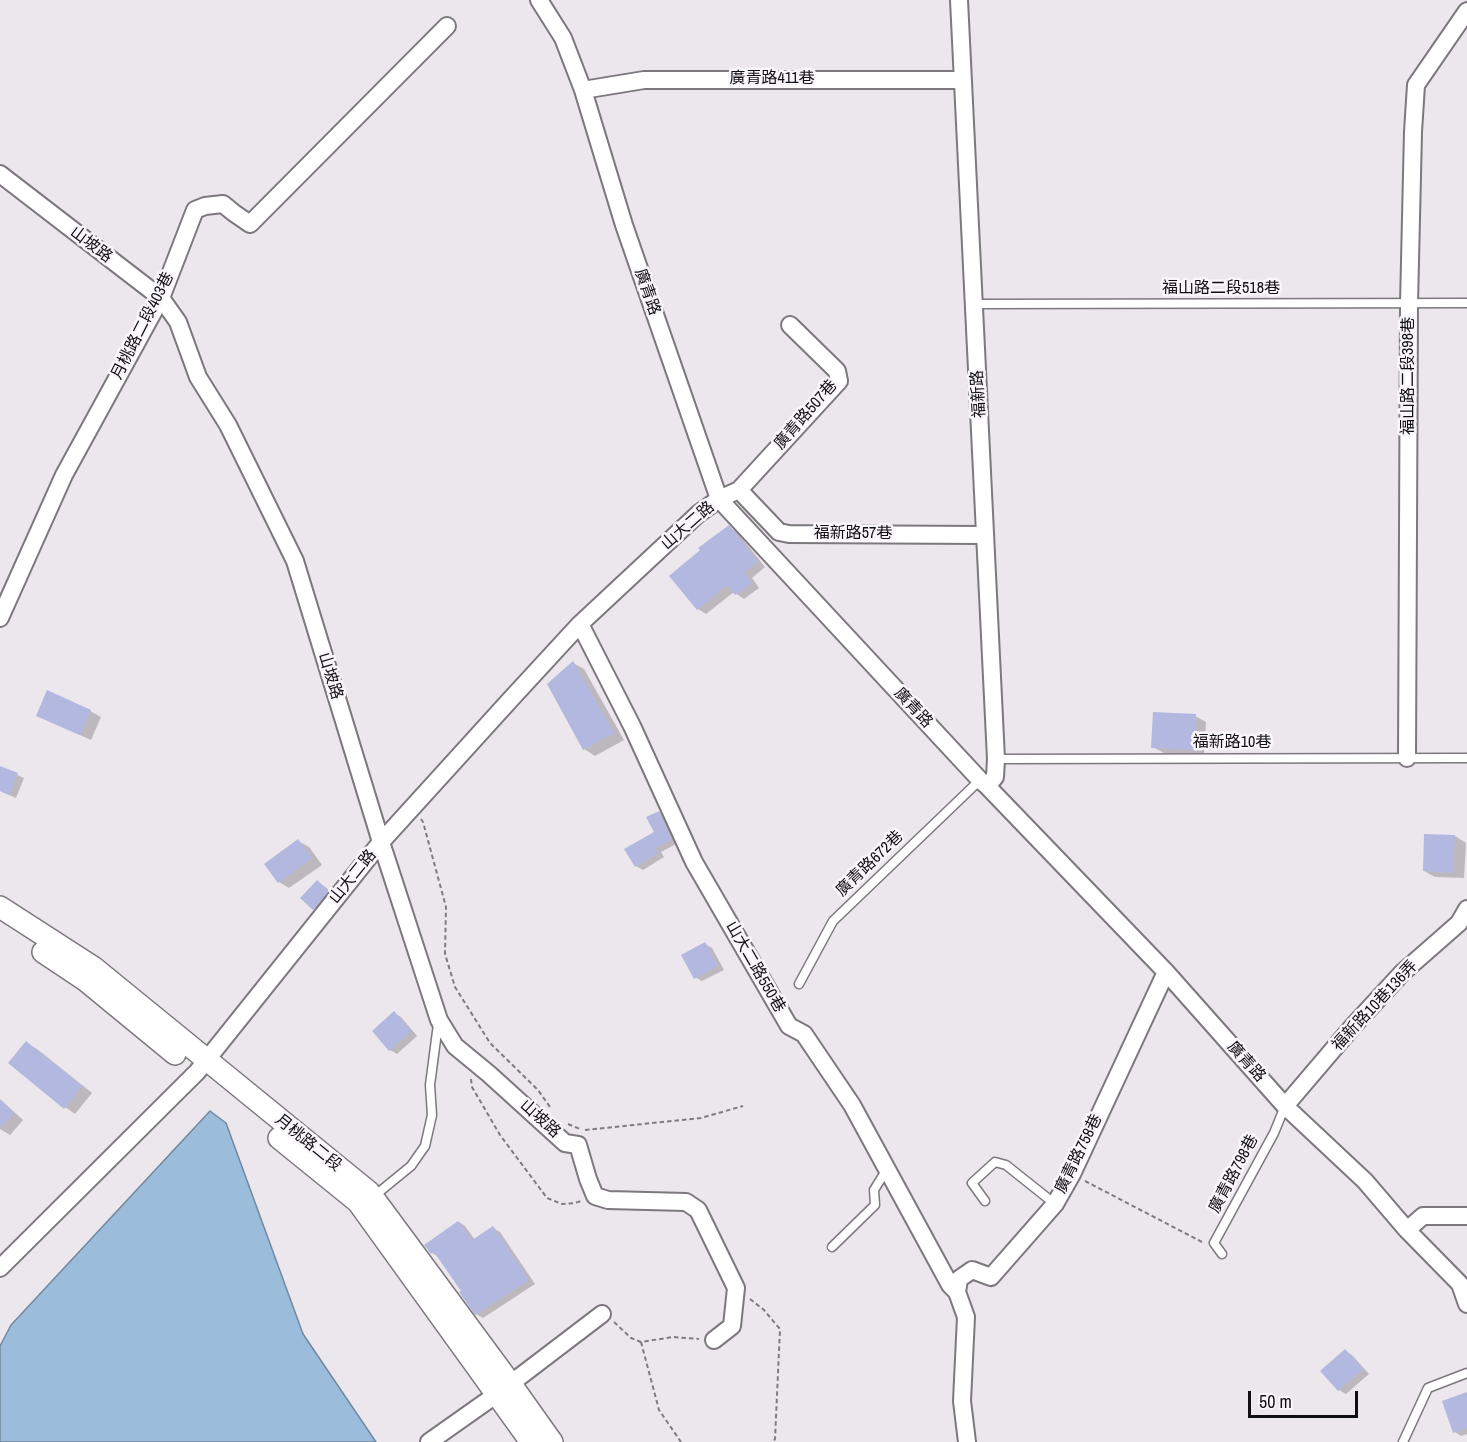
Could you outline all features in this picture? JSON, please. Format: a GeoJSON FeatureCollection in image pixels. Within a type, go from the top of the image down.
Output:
{"type":"FeatureCollection","features":[{"type":"Feature","properties":{"kind":"street","name":"廣青路"},"geometry":{"type":"LineString","coordinates":[[539,0],[563,38],[583,90],[624,225],[719,499],[984,783],[1166,972],[1285,1106],[1365,1181],[1407,1230],[1464,1284],[1467,1304]]}},
{"type":"Feature","properties":{"kind":"street","name":"福新路"},"geometry":{"type":"LineString","coordinates":[[958,0],[996,759],[995,777],[984,783]]}},
{"type":"Feature","properties":{"kind":"street","name":"福山路二段398巷"},"geometry":{"type":"LineString","coordinates":[[1407,758],[1409,304],[1416,85],[1467,11]]}},
{"type":"Feature","properties":{"kind":"street","name":"月桃路二段403巷"},"geometry":{"type":"LineString","coordinates":[[0,618],[64,475],[161,298],[195,210],[205,206],[224,204],[250,224],[447,26]]}},
{"type":"Feature","properties":{"kind":"street","name":"廣青路411巷"},"geometry":{"type":"LineString","coordinates":[[583,90],[644,80],[962,80]]}},
{"type":"Feature","properties":{"kind":"street","name":"山坡路"},"geometry":{"type":"LineString","coordinates":[[0,174],[161,298],[178,322],[198,377],[228,425],[295,561],[381,842],[439,1020],[454,1046],[552,1123],[565,1143],[578,1145],[601,1198]]}},
{"type":"Feature","properties":{"kind":"street","name":"廣青路507巷"},"geometry":{"type":"LineString","coordinates":[[719,499],[739,490],[839,381],[837,371],[790,325]]}},
{"type":"Feature","properties":{"kind":"street","name":"福新路57巷"},"geometry":{"type":"LineString","coordinates":[[739,490],[779,532],[789,534],[985,535]]}},
{"type":"Feature","properties":{"kind":"street","name":"山大二路"},"geometry":{"type":"LineString","coordinates":[[0,1268],[202,1066],[381,842],[580,624],[698,514],[719,499]]}},
{"type":"Feature","properties":{"kind":"street","name":"山大二路550巷"},"geometry":{"type":"LineString","coordinates":[[580,624],[632,726],[694,862],[789,1026],[804,1034],[852,1105],[950,1285],[957,1292],[966,1317],[962,1401],[967,1442]]}},
{"type":"Feature","properties":{"kind":"street","name":"月桃路二段"},"geometry":{"type":"LineString","coordinates":[[0,907],[93,967],[358,1202],[504,1388],[552,1442]]}},
{"type":"Feature","properties":{"kind":"street","name":"福新路10巷136弄"},"geometry":{"type":"LineString","coordinates":[[1285,1106],[1402,973],[1459,923],[1467,909]]}},
{"type":"Feature","properties":{"kind":"street","name":"月桃路二段"},"geometry":{"type":"LineString","coordinates":[[0,924],[85,980],[369,1192],[504,1388],[531,1442]]}},
{"type":"Feature","properties":{"kind":"street","name":"廣青路758巷"},"geometry":{"type":"LineString","coordinates":[[957,1292],[959,1279],[972,1270],[991,1277],[1055,1204],[1072,1174],[1166,972]]}},
{"type":"Feature","properties":{"kind":"street"},"geometry":{"type":"LineString","coordinates":[[601,1198],[686,1202],[698,1210],[736,1288],[732,1326],[714,1340]]}},
{"type":"Feature","properties":{"kind":"street"},"geometry":{"type":"LineString","coordinates":[[1407,1230],[1423,1215],[1467,1216]]}},
{"type":"Feature","properties":{"kind":"street"},"geometry":{"type":"LineString","coordinates":[[429,1442],[602,1314]]}},
{"type":"Feature","properties":{"kind":"lane","name":"福山路二段518巷"},"geometry":{"type":"LineString","coordinates":[[974,304],[1467,303]]}},
{"type":"Feature","properties":{"kind":"lane","name":"福新路10巷"},"geometry":{"type":"LineString","coordinates":[[996,759],[1467,758]]}},
{"type":"Feature","properties":{"kind":"lane","name":"廣青路672巷"},"geometry":{"type":"LineString","coordinates":[[799,984],[832,921],[984,783]]}},
{"type":"Feature","properties":{"kind":"lane"},"geometry":{"type":"LineString","coordinates":[[373,1197],[411,1166],[425,1146],[432,1115],[430,1085],[439,1020]]}},
{"type":"Feature","properties":{"kind":"lane","name":"廣青路798巷"},"geometry":{"type":"LineString","coordinates":[[1214,1243],[1274,1133],[1285,1106]]}},
{"type":"Feature","properties":{"kind":"lane"},"geometry":{"type":"LineString","coordinates":[[985,1201],[972,1184],[995,1162],[1006,1165],[1055,1204]]}},
{"type":"Feature","properties":{"kind":"lane"},"geometry":{"type":"LineString","coordinates":[[832,1247],[875,1205],[874,1190],[887,1169]]}},
{"type":"Feature","properties":{"kind":"lane"},"geometry":{"type":"LineString","coordinates":[[1214,1243],[1222,1254]]}},
{"type":"Feature","properties":{"kind":"lane"},"geometry":{"type":"LineString","coordinates":[[1403,1442],[1428,1388],[1467,1373]]}},
{"type":"Feature","properties":{"kind":"path"},"geometry":{"type":"LineString","coordinates":[[412,807],[423,822],[446,907],[445,954],[454,987],[489,1043],[538,1090],[552,1123],[583,1130],[701,1118],[744,1106]]}},
{"type":"Feature","properties":{"kind":"path"},"geometry":{"type":"LineString","coordinates":[[466,1056],[472,1087],[500,1135],[547,1198],[562,1204],[601,1198]]}},
{"type":"Feature","properties":{"kind":"path"},"geometry":{"type":"LineString","coordinates":[[1072,1174],[1207,1244],[1214,1243]]}},
{"type":"Feature","properties":{"kind":"path"},"geometry":{"type":"LineString","coordinates":[[736,1288],[764,1310],[780,1329],[775,1439],[773,1442]]}},
{"type":"Feature","properties":{"kind":"path"},"geometry":{"type":"LineString","coordinates":[[602,1314],[614,1321],[631,1338],[641,1342],[673,1337],[714,1340]]}},
{"type":"Feature","properties":{"kind":"path"},"geometry":{"type":"LineString","coordinates":[[641,1342],[660,1410],[681,1442]]}},
{"type":"Feature","properties":{"kind":"water"},"geometry":{"type":"Polygon","coordinates":[[[210,1111],[226,1123],[303,1334],[376,1442],[0,1442],[0,1346],[11,1325],[210,1111]]]}},
{"type":"Feature","properties":{"kind":"building"},"geometry":{"type":"Polygon","coordinates":[[[729,525],[758,562],[744,572],[752,583],[735,595],[727,585],[697,610],[669,576],[700,550],[698,548],[729,525]]]}},
{"type":"Feature","properties":{"kind":"building"},"geometry":{"type":"Polygon","coordinates":[[[573,661],[614,733],[583,750],[547,684],[573,661]]]}},
{"type":"Feature","properties":{"kind":"building"},"geometry":{"type":"Polygon","coordinates":[[[47,690],[91,710],[80,735],[36,716],[47,690]]]}},
{"type":"Feature","properties":{"kind":"building"},"geometry":{"type":"Polygon","coordinates":[[[1153,712],[1196,714],[1194,750],[1151,748],[1153,712]]]}},
{"type":"Feature","properties":{"kind":"building"},"geometry":{"type":"Polygon","coordinates":[[[0,766],[18,773],[9,795],[0,791],[0,766]]]}},
{"type":"Feature","properties":{"kind":"building"},"geometry":{"type":"Polygon","coordinates":[[[659,811],[672,840],[655,848],[658,853],[635,867],[624,849],[654,832],[646,817],[659,811]]]}},
{"type":"Feature","properties":{"kind":"building"},"geometry":{"type":"Polygon","coordinates":[[[1424,834],[1455,835],[1453,873],[1423,871],[1424,834]]]}},
{"type":"Feature","properties":{"kind":"building"},"geometry":{"type":"Polygon","coordinates":[[[298,839],[312,858],[278,883],[264,864],[298,839]]]}},
{"type":"Feature","properties":{"kind":"building"},"geometry":{"type":"Polygon","coordinates":[[[317,880],[329,891],[313,910],[300,898],[317,880]]]}},
{"type":"Feature","properties":{"kind":"building"},"geometry":{"type":"Polygon","coordinates":[[[705,942],[718,966],[694,979],[681,955],[705,942]]]}},
{"type":"Feature","properties":{"kind":"building"},"geometry":{"type":"Polygon","coordinates":[[[394,1011],[411,1031],[389,1051],[372,1031],[394,1011]]]}},
{"type":"Feature","properties":{"kind":"building"},"geometry":{"type":"Polygon","coordinates":[[[26,1041],[82,1086],[64,1109],[8,1063],[26,1041]]]}},
{"type":"Feature","properties":{"kind":"building"},"geometry":{"type":"Polygon","coordinates":[[[0,1100],[14,1113],[0,1128],[0,1100]]]}},
{"type":"Feature","properties":{"kind":"building"},"geometry":{"type":"Polygon","coordinates":[[[458,1221],[472,1240],[493,1226],[529,1280],[475,1315],[434,1252],[431,1254],[424,1245],[458,1221]]]}},
{"type":"Feature","properties":{"kind":"building"},"geometry":{"type":"Polygon","coordinates":[[[1345,1349],[1363,1369],[1338,1391],[1320,1371],[1345,1349]]]}},
{"type":"Feature","properties":{"kind":"building"},"geometry":{"type":"Polygon","coordinates":[[[1467,1392],[1467,1428],[1453,1433],[1442,1401],[1467,1392]]]}}]}
